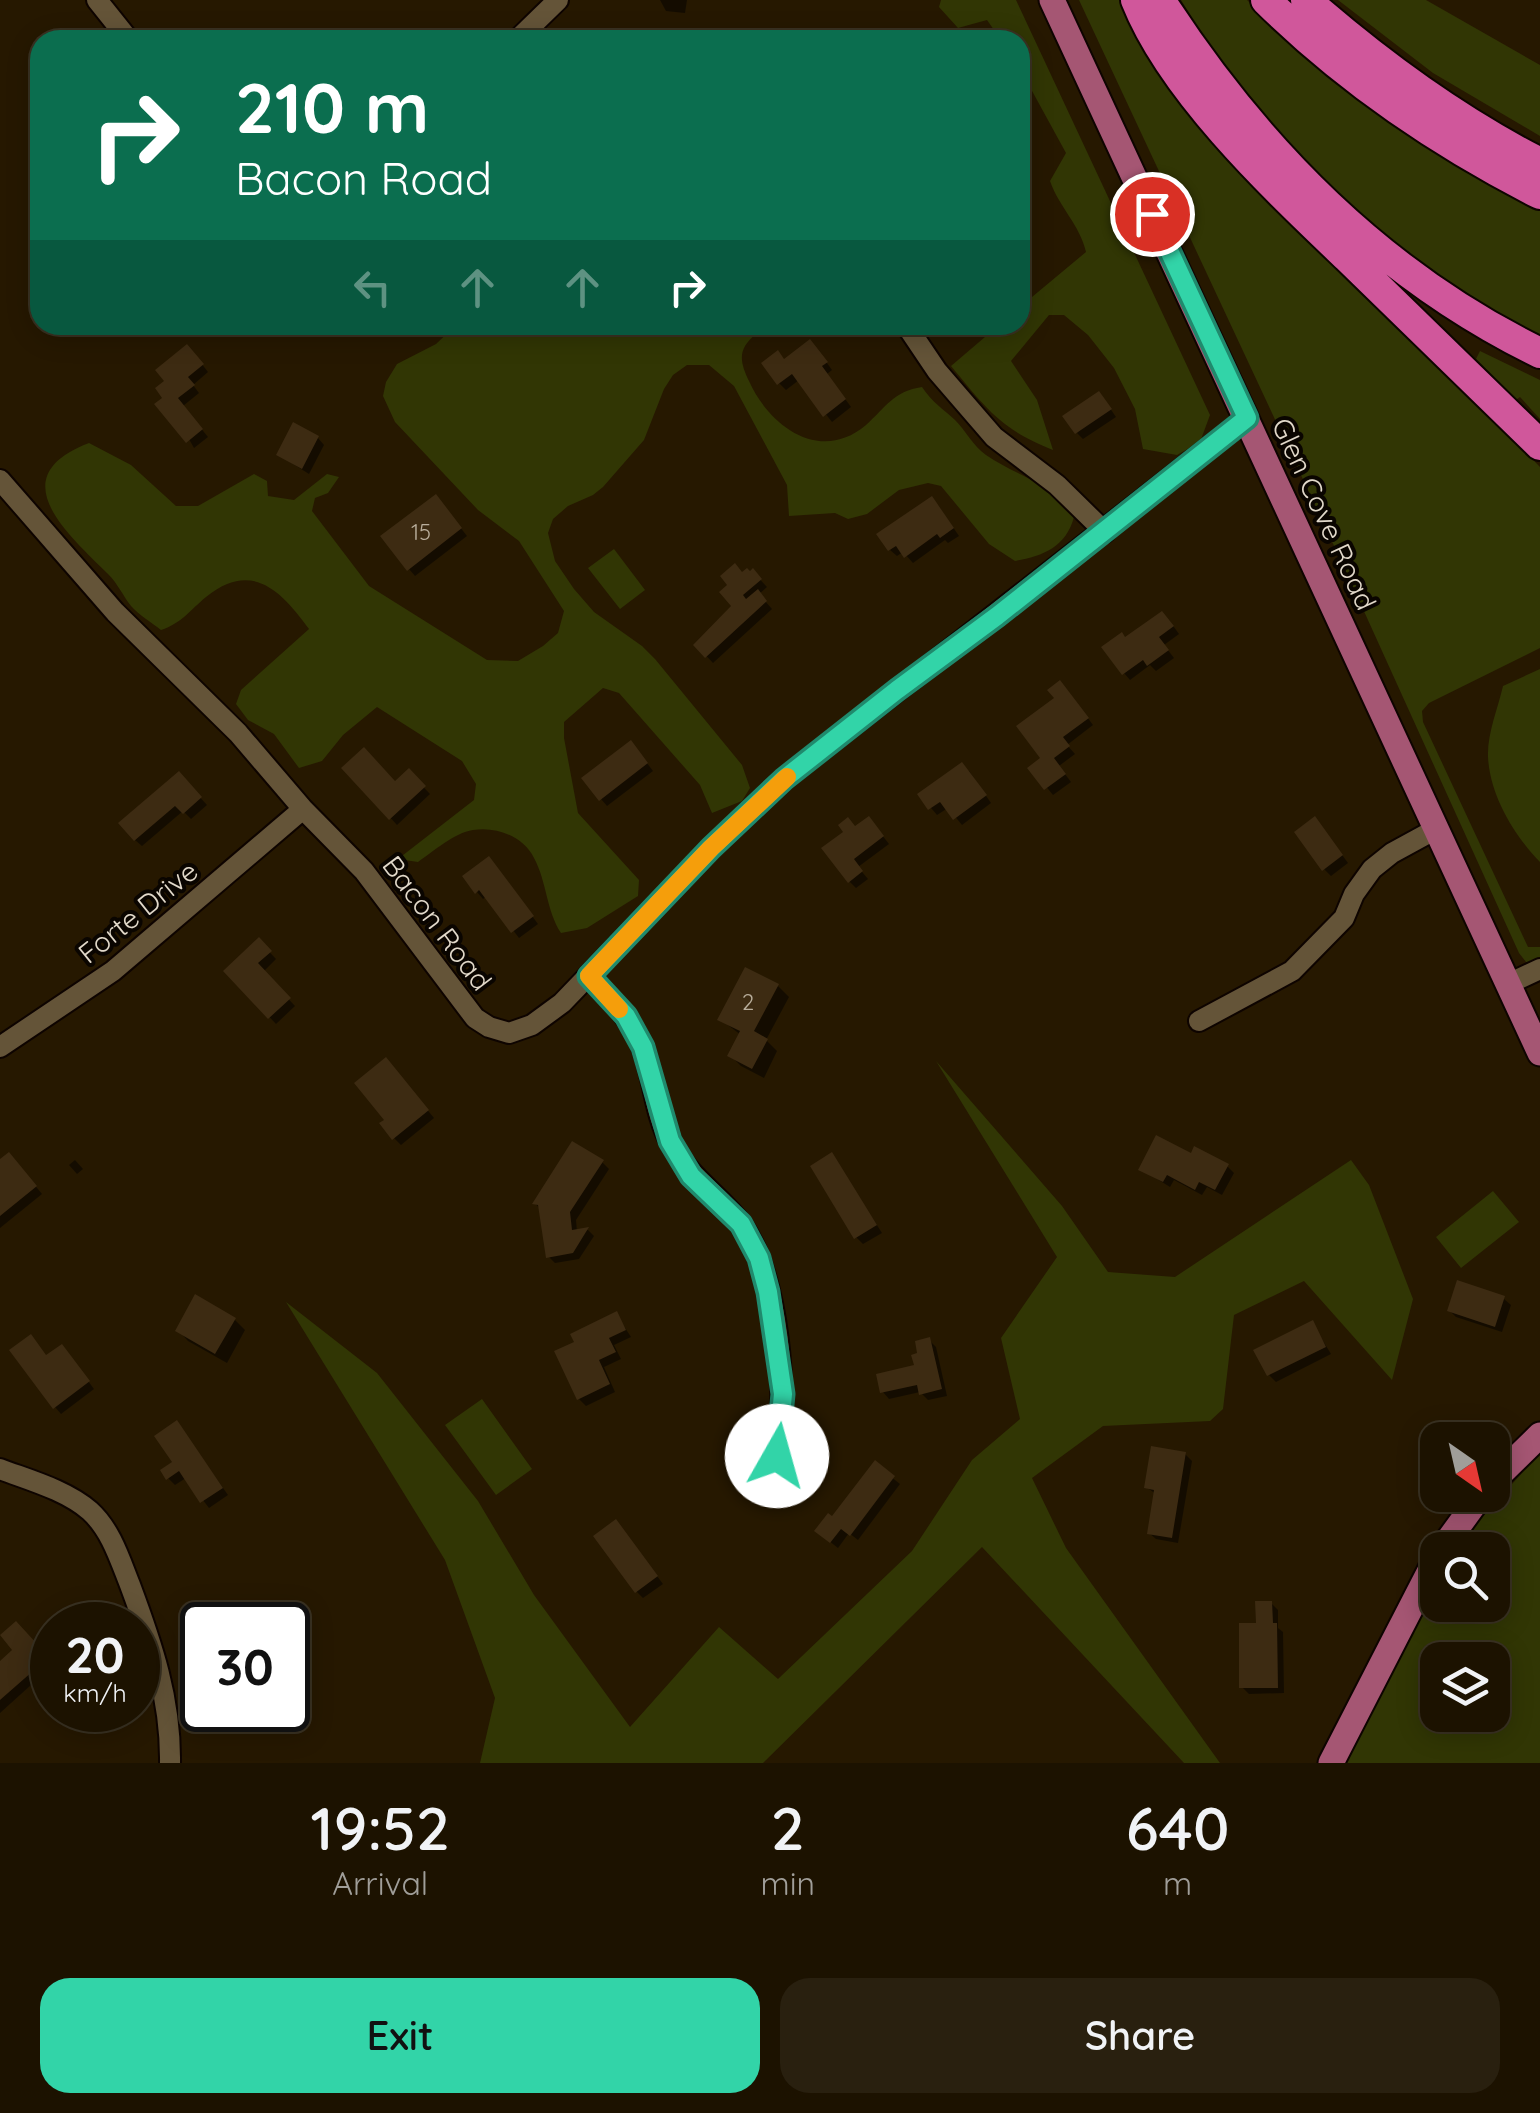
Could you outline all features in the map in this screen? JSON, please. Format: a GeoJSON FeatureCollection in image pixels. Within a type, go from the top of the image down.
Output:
{"type":"FeatureCollection","features":[{"type":"Feature","properties":{"kind":"highway"},"geometry":{"type":"LineString","coordinates":[[1136,0],[1177,70],[1238,148],[1540,445]]}},
{"type":"Feature","properties":{"kind":"highway"},"geometry":{"type":"LineString","coordinates":[[1160,0],[1256,132],[1342,218],[1443,296],[1540,353]]}},
{"type":"Feature","properties":{"kind":"highway"},"geometry":{"type":"LineString","coordinates":[[1266,0],[1374,93],[1470,156],[1540,194]]}},
{"type":"Feature","properties":{"kind":"highway"},"geometry":{"type":"LineString","coordinates":[[1306,0],[1414,87],[1484,133],[1540,163]]}},
{"type":"Feature","properties":{"kind":"main road","name":"Glen Cove Road"},"geometry":{"type":"LineString","coordinates":[[1052,0],[1540,1053]]}},
{"type":"Feature","properties":{"kind":"main road"},"geometry":{"type":"LineString","coordinates":[[1510,1464],[1540,1435]]}},
{"type":"Feature","properties":{"kind":"main road"},"geometry":{"type":"LineString","coordinates":[[1330,1763],[1420,1589]]}},
{"type":"Feature","properties":{"kind":"street"},"geometry":{"type":"LineString","coordinates":[[97,0],[121,30]]}},
{"type":"Feature","properties":{"kind":"street"},"geometry":{"type":"LineString","coordinates":[[526,30],[558,0]]}},
{"type":"Feature","properties":{"kind":"street"},"geometry":{"type":"LineString","coordinates":[[913,335],[994,437],[1057,484],[1105,532]]}},
{"type":"Feature","properties":{"kind":"street","name":"Bacon Road"},"geometry":{"type":"LineString","coordinates":[[0,480],[58,550],[238,734],[364,871],[467,1008],[489,1027],[510,1033],[532,1025],[562,1003],[711,848],[784,779],[1247,418]]}},
{"type":"Feature","properties":{"kind":"street","name":"Forte Drive"},"geometry":{"type":"LineString","coordinates":[[0,1047],[113,971],[303,809]]}},
{"type":"Feature","properties":{"kind":"street"},"geometry":{"type":"LineString","coordinates":[[1199,1021],[1292,971],[1344,918],[1354,894],[1372,869],[1436,829]]}},
{"type":"Feature","properties":{"kind":"street"},"geometry":{"type":"LineString","coordinates":[[1508,984],[1540,969]]}},
{"type":"Feature","properties":{"kind":"street"},"geometry":{"type":"LineString","coordinates":[[589,976],[626,1016],[643,1047],[670,1141],[691,1176],[741,1224],[759,1258],[783,1394],[777,1456]]}},
{"type":"Feature","properties":{"kind":"street"},"geometry":{"type":"LineString","coordinates":[[0,1469],[73,1499],[103,1526],[156,1654],[168,1706],[170,1763]]}},
{"type":"Feature","properties":{"kind":"green space"},"geometry":{"type":"Polygon","coordinates":[[[941,0],[1016,0],[1210,415],[1200,442],[1177,455],[1143,449],[1135,409],[1114,368],[1088,335],[1064,315],[1049,315],[1011,361],[1037,400],[1053,450],[995,416],[951,366],[987,335],[1030,335],[1030,299],[1086,252],[1050,181],[1066,153],[1030,87],[1030,30],[994,30],[987,20],[958,28],[939,7],[941,0]]]}},
{"type":"Feature","properties":{"kind":"green space"},"geometry":{"type":"Polygon","coordinates":[[[1079,0],[1124,0],[1459,384],[1540,467],[1540,648],[1429,703],[1422,711],[1423,722],[1528,947],[1540,947],[1540,960],[1535,963],[1526,962],[1519,953],[1079,0]]]}},
{"type":"Feature","properties":{"kind":"green space"},"geometry":{"type":"Polygon","coordinates":[[[1181,0],[1247,0],[1339,82],[1412,137],[1540,207],[1540,336],[1431,269],[1337,193],[1254,104],[1181,0]]]}},
{"type":"Feature","properties":{"kind":"green space"},"geometry":{"type":"Polygon","coordinates":[[[1338,0],[1426,0],[1540,65],[1540,136],[1433,73],[1338,0]]]}},
{"type":"Feature","properties":{"kind":"green space"},"geometry":{"type":"Polygon","coordinates":[[[445,335],[755,335],[742,355],[749,381],[769,412],[798,434],[831,441],[849,436],[897,396],[922,387],[981,451],[1045,488],[1074,517],[1059,543],[1015,561],[989,544],[941,486],[928,483],[899,490],[867,514],[848,519],[835,513],[789,516],[787,485],[734,386],[709,365],[687,365],[673,375],[644,440],[603,487],[553,519],[548,533],[555,561],[574,589],[594,612],[655,659],[742,765],[750,788],[742,801],[712,813],[700,785],[619,693],[603,688],[564,722],[564,738],[578,813],[639,880],[638,896],[587,928],[561,933],[534,858],[524,844],[509,835],[473,830],[451,839],[418,862],[398,859],[474,800],[476,784],[462,761],[377,707],[343,735],[322,761],[299,768],[274,734],[248,720],[236,704],[241,690],[309,629],[276,592],[264,584],[237,581],[222,586],[180,620],[161,630],[131,606],[112,578],[61,524],[45,489],[49,472],[63,457],[89,443],[131,465],[176,506],[198,506],[254,474],[267,481],[268,496],[294,500],[327,474],[339,477],[328,493],[315,498],[312,511],[369,586],[487,660],[518,661],[558,633],[564,611],[519,541],[478,510],[395,422],[383,396],[397,364],[445,335]]]}},
{"type":"Feature","properties":{"kind":"green space"},"geometry":{"type":"Polygon","coordinates":[[[1480,351],[1540,380],[1540,419],[1476,359],[1480,351]]]}},
{"type":"Feature","properties":{"kind":"green space"},"geometry":{"type":"Polygon","coordinates":[[[614,549],[645,590],[620,609],[588,568],[614,549]]]}},
{"type":"Feature","properties":{"kind":"green space"},"geometry":{"type":"Polygon","coordinates":[[[1540,669],[1540,862],[1505,814],[1493,786],[1488,748],[1503,686],[1540,669]]]}},
{"type":"Feature","properties":{"kind":"green space"},"geometry":{"type":"Polygon","coordinates":[[[936,1061],[1062,1206],[1108,1272],[1175,1277],[1351,1160],[1369,1185],[1413,1299],[1392,1380],[1304,1281],[1234,1315],[1223,1409],[1210,1421],[1103,1426],[1032,1478],[1066,1548],[1220,1763],[1184,1763],[982,1547],[763,1763],[480,1763],[495,1698],[445,1560],[286,1302],[377,1373],[478,1501],[534,1595],[630,1727],[719,1627],[778,1679],[912,1551],[972,1460],[1020,1419],[1001,1338],[1057,1257],[936,1061]]]}},
{"type":"Feature","properties":{"kind":"green space"},"geometry":{"type":"Polygon","coordinates":[[[1493,1191],[1519,1222],[1461,1268],[1436,1237],[1493,1191]]]}},
{"type":"Feature","properties":{"kind":"green space"},"geometry":{"type":"Polygon","coordinates":[[[482,1399],[532,1469],[496,1495],[445,1425],[482,1399]]]}},
{"type":"Feature","properties":{"kind":"green space"},"geometry":{"type":"Polygon","coordinates":[[[1540,1453],[1540,1763],[1347,1763],[1420,1613],[1420,1622],[1510,1622],[1510,1532],[1471,1532],[1487,1512],[1510,1512],[1510,1486],[1540,1453]]]}},
{"type":"Feature","properties":{"kind":"building"},"geometry":{"type":"Polygon","coordinates":[[[810,339],[828,362],[822,366],[846,399],[823,417],[792,374],[777,385],[761,363],[778,350],[784,359],[810,339]]]}},
{"type":"Feature","properties":{"kind":"building"},"geometry":{"type":"Polygon","coordinates":[[[187,344],[204,364],[188,377],[195,385],[178,398],[203,429],[186,443],[154,404],[162,398],[155,388],[164,381],[155,370],[187,344]]]}},
{"type":"Feature","properties":{"kind":"building"},"geometry":{"type":"Polygon","coordinates":[[[1099,391],[1112,409],[1075,434],[1062,416],[1099,391]]]}},
{"type":"Feature","properties":{"kind":"building"},"geometry":{"type":"Polygon","coordinates":[[[293,422],[319,436],[302,469],[276,455],[293,422]]]}},
{"type":"Feature","properties":{"kind":"building"},"geometry":{"type":"Polygon","coordinates":[[[436,494],[462,528],[407,571],[380,536],[436,494]]]}},
{"type":"Feature","properties":{"kind":"building"},"geometry":{"type":"Polygon","coordinates":[[[932,496],[954,528],[940,538],[937,534],[904,558],[896,546],[888,551],[876,534],[932,496]]]}},
{"type":"Feature","properties":{"kind":"building"},"geometry":{"type":"Polygon","coordinates":[[[735,563],[742,572],[753,568],[762,579],[743,595],[746,599],[758,589],[767,601],[705,658],[693,645],[731,606],[719,592],[727,585],[720,576],[735,563]]]}},
{"type":"Feature","properties":{"kind":"building"},"geometry":{"type":"Polygon","coordinates":[[[1162,611],[1174,626],[1159,637],[1169,650],[1147,666],[1143,660],[1122,675],[1101,647],[1122,632],[1125,637],[1162,611]]]}},
{"type":"Feature","properties":{"kind":"building"},"geometry":{"type":"Polygon","coordinates":[[[1060,680],[1089,718],[1063,737],[1070,746],[1054,758],[1066,774],[1044,790],[1027,768],[1040,758],[1016,726],[1054,698],[1047,690],[1060,680]]]}},
{"type":"Feature","properties":{"kind":"building"},"geometry":{"type":"Polygon","coordinates":[[[631,740],[648,763],[599,801],[581,778],[631,740]]]}},
{"type":"Feature","properties":{"kind":"building"},"geometry":{"type":"Polygon","coordinates":[[[364,747],[395,781],[409,768],[426,786],[389,820],[341,768],[364,747]]]}},
{"type":"Feature","properties":{"kind":"building"},"geometry":{"type":"Polygon","coordinates":[[[962,762],[987,795],[953,820],[940,802],[928,810],[917,794],[962,762]]]}},
{"type":"Feature","properties":{"kind":"building"},"geometry":{"type":"Polygon","coordinates":[[[179,771],[202,797],[183,814],[175,806],[134,841],[118,823],[179,771]]]}},
{"type":"Feature","properties":{"kind":"building"},"geometry":{"type":"Polygon","coordinates":[[[869,816],[884,836],[854,859],[863,871],[848,883],[821,848],[843,832],[838,825],[848,817],[855,826],[869,816]]]}},
{"type":"Feature","properties":{"kind":"building"},"geometry":{"type":"Polygon","coordinates":[[[1315,816],[1343,855],[1322,871],[1294,832],[1315,816]]]}},
{"type":"Feature","properties":{"kind":"building"},"geometry":{"type":"Polygon","coordinates":[[[489,856],[534,916],[511,933],[479,890],[475,894],[462,876],[489,856]]]}},
{"type":"Feature","properties":{"kind":"building"},"geometry":{"type":"Polygon","coordinates":[[[259,937],[272,951],[258,963],[291,998],[268,1019],[223,971],[259,937]]]}},
{"type":"Feature","properties":{"kind":"building"},"geometry":{"type":"Polygon","coordinates":[[[745,967],[779,984],[754,1031],[768,1039],[752,1069],[727,1056],[740,1031],[717,1020],[745,967]]]}},
{"type":"Feature","properties":{"kind":"building"},"geometry":{"type":"Polygon","coordinates":[[[386,1057],[429,1110],[392,1140],[379,1123],[384,1120],[354,1083],[386,1057]]]}},
{"type":"Feature","properties":{"kind":"building"},"geometry":{"type":"Polygon","coordinates":[[[1156,1135],[1191,1153],[1194,1146],[1229,1164],[1215,1190],[1199,1182],[1195,1190],[1167,1175],[1163,1182],[1138,1170],[1156,1135]]]}},
{"type":"Feature","properties":{"kind":"building"},"geometry":{"type":"Polygon","coordinates":[[[572,1141],[604,1160],[570,1212],[572,1230],[589,1227],[573,1253],[546,1258],[538,1205],[532,1204],[572,1141]]]}},
{"type":"Feature","properties":{"kind":"building"},"geometry":{"type":"Polygon","coordinates":[[[9,1152],[37,1186],[0,1216],[0,1159],[9,1152]]]}},
{"type":"Feature","properties":{"kind":"building"},"geometry":{"type":"Polygon","coordinates":[[[832,1152],[877,1225],[854,1239],[810,1166],[832,1152]]]}},
{"type":"Feature","properties":{"kind":"building"},"geometry":{"type":"Polygon","coordinates":[[[1457,1280],[1505,1296],[1495,1327],[1447,1311],[1457,1280]]]}},
{"type":"Feature","properties":{"kind":"building"},"geometry":{"type":"Polygon","coordinates":[[[195,1294],[236,1318],[215,1354],[175,1331],[195,1294]]]}},
{"type":"Feature","properties":{"kind":"building"},"geometry":{"type":"Polygon","coordinates":[[[617,1311],[626,1330],[609,1338],[616,1352],[599,1360],[610,1384],[577,1400],[554,1351],[574,1342],[570,1334],[617,1311]]]}},
{"type":"Feature","properties":{"kind":"building"},"geometry":{"type":"Polygon","coordinates":[[[1313,1320],[1326,1347],[1267,1376],[1253,1350],[1313,1320]]]}},
{"type":"Feature","properties":{"kind":"building"},"geometry":{"type":"Polygon","coordinates":[[[31,1334],[46,1355],[62,1344],[90,1381],[53,1409],[9,1350],[31,1334]]]}},
{"type":"Feature","properties":{"kind":"building"},"geometry":{"type":"Polygon","coordinates":[[[930,1337],[942,1389],[919,1395],[917,1385],[880,1393],[876,1374],[914,1365],[911,1355],[917,1353],[915,1341],[930,1337]]]}},
{"type":"Feature","properties":{"kind":"building"},"geometry":{"type":"Polygon","coordinates":[[[177,1420],[223,1488],[200,1503],[179,1471],[166,1480],[160,1470],[172,1462],[154,1436],[177,1420]]]}},
{"type":"Feature","properties":{"kind":"building"},"geometry":{"type":"Polygon","coordinates":[[[1151,1446],[1186,1452],[1172,1538],[1147,1534],[1154,1490],[1144,1488],[1151,1446]]]}},
{"type":"Feature","properties":{"kind":"building"},"geometry":{"type":"Polygon","coordinates":[[[875,1460],[895,1476],[850,1536],[841,1529],[830,1543],[814,1531],[828,1513],[832,1516],[875,1460]]]}},
{"type":"Feature","properties":{"kind":"building"},"geometry":{"type":"Polygon","coordinates":[[[616,1519],[658,1576],[635,1593],[593,1536],[616,1519]]]}},
{"type":"Feature","properties":{"kind":"building"},"geometry":{"type":"Polygon","coordinates":[[[1255,1601],[1272,1601],[1273,1623],[1277,1623],[1278,1688],[1239,1688],[1239,1623],[1256,1623],[1255,1601]]]}},
{"type":"Feature","properties":{"kind":"building"},"geometry":{"type":"Polygon","coordinates":[[[16,1621],[30,1636],[30,1674],[0,1700],[0,1661],[12,1650],[0,1635],[16,1621]]]}},
{"type":"Feature","properties":{"kind":"slow traffic"},"geometry":{"type":"LineString","coordinates":[[619,1009],[589,976],[711,848],[787,777]]}},
{"type":"Feature","properties":{"kind":"route"},"geometry":{"type":"LineString","coordinates":[[777,1456],[783,1394],[780,1359],[759,1258],[741,1224],[691,1176],[670,1141],[643,1047],[626,1016],[589,976],[711,848],[784,779],[1247,418],[1152,214]]}}]}
